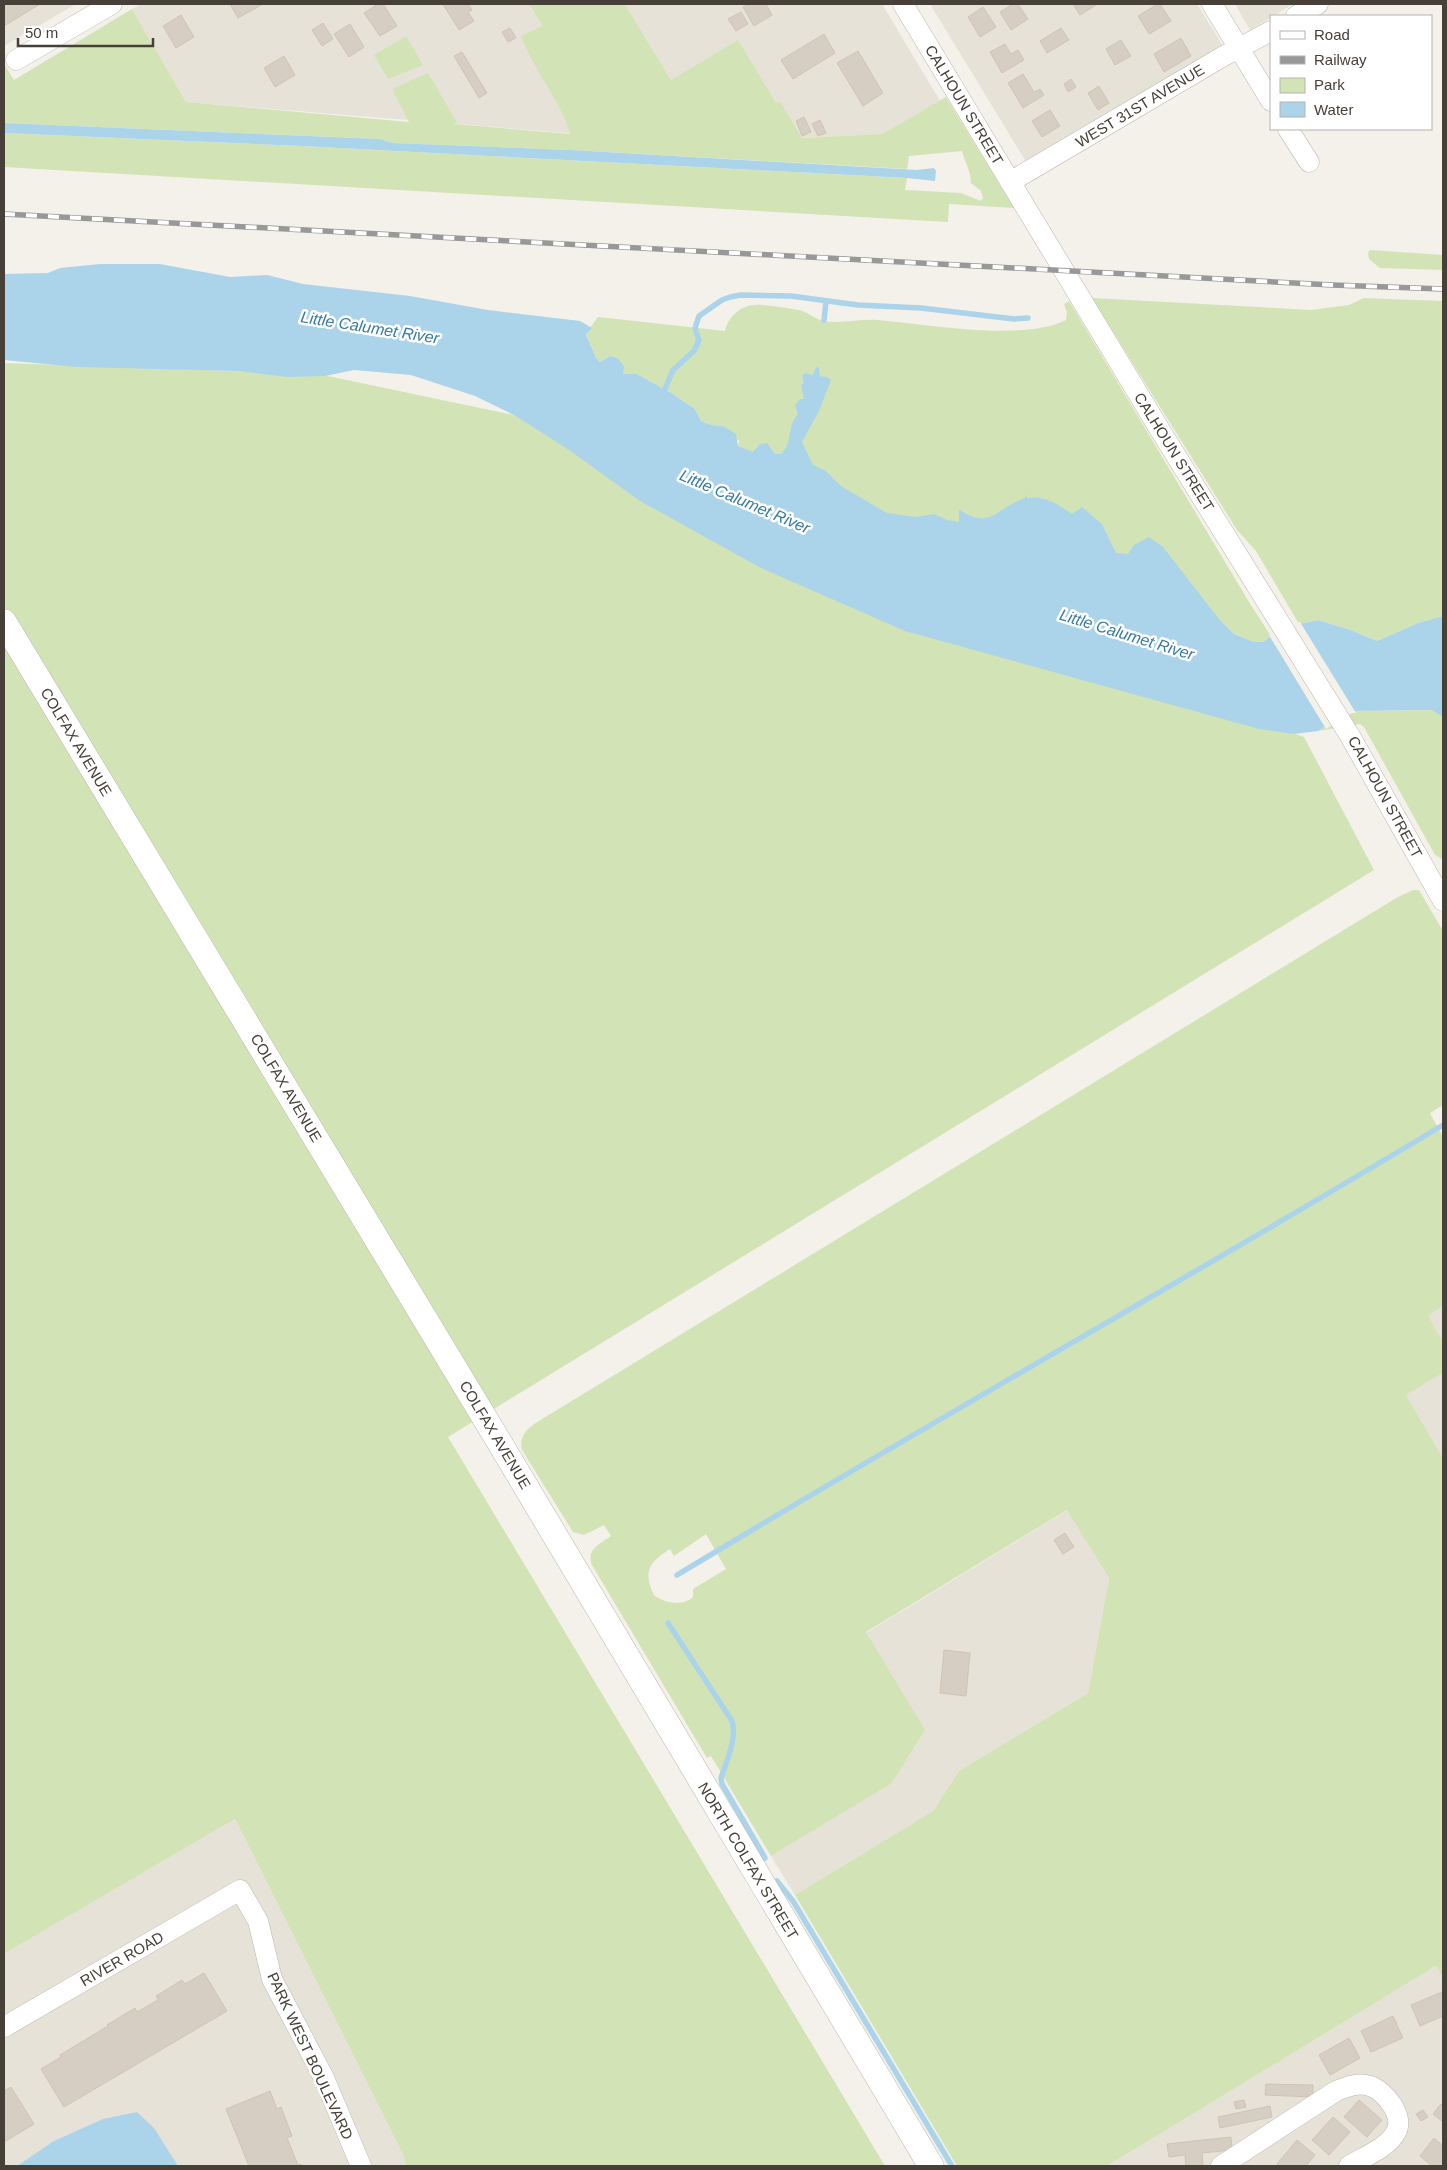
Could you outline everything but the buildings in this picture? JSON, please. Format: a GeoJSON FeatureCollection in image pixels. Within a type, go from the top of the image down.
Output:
{"type":"FeatureCollection","features":[{"type":"Feature","properties":{"kind":"street"},"geometry":{"type":"LineString","coordinates":[[16,60],[112,4]]}},
{"type":"Feature","properties":{"kind":"street","name":"CALHOUN STREET"},"geometry":{"type":"LineString","coordinates":[[902,4],[1160,430],[1350,736],[1443,901]]}},
{"type":"Feature","properties":{"kind":"street"},"geometry":{"type":"LineString","coordinates":[[1212,4],[1270,99]]}},
{"type":"Feature","properties":{"kind":"street"},"geometry":{"type":"LineString","coordinates":[[1298,15],[1318,4]]}},
{"type":"Feature","properties":{"kind":"street","name":"WEST 31ST AVENUE"},"geometry":{"type":"LineString","coordinates":[[1010,182],[1270,32]]}},
{"type":"Feature","properties":{"kind":"street"},"geometry":{"type":"LineString","coordinates":[[1289,130],[1309,162]]}},
{"type":"Feature","properties":{"kind":"street","name":"COLFAX AVENUE"},"geometry":{"type":"LineString","coordinates":[[4,622],[567,1555]]}},
{"type":"Feature","properties":{"kind":"street","name":"NORTH COLFAX STREET"},"geometry":{"type":"LineString","coordinates":[[567,1555],[931,2166]]}},
{"type":"Feature","properties":{"kind":"street","name":"RIVER ROAD"},"geometry":{"type":"LineString","coordinates":[[4,2027],[240,1890]]}},
{"type":"Feature","properties":{"kind":"street","name":"PARK WEST BOULEVARD"},"geometry":{"type":"LineString","coordinates":[[240,1890],[258,1921],[272,1979],[324,2078],[361,2166]]}},
{"type":"Feature","properties":{"kind":"street"},"geometry":{"type":"LineString","coordinates":[[1220,2166],[1336,2091],[1347,2086],[1368,2085],[1383,2095],[1391,2105],[1398,2118],[1398,2131],[1386,2144],[1349,2166]]}},
{"type":"Feature","properties":{"kind":"shaded area"},"geometry":{"type":"Polygon","coordinates":[[[4,4],[76,4],[4,46],[4,4]]]}},
{"type":"Feature","properties":{"kind":"shaded area"},"geometry":{"type":"Polygon","coordinates":[[[141,4],[529,4],[605,136],[186,102],[132,9],[141,4]]]}},
{"type":"Feature","properties":{"kind":"shaded area"},"geometry":{"type":"Polygon","coordinates":[[[625,4],[882,4],[940,101],[882,134],[802,138],[780,102],[776,104],[671,80],[625,4]]]}},
{"type":"Feature","properties":{"kind":"shaded area"},"geometry":{"type":"Polygon","coordinates":[[[930,4],[1197,4],[1223,46],[1028,165],[930,4]]]}},
{"type":"Feature","properties":{"kind":"shaded area"},"geometry":{"type":"Polygon","coordinates":[[[1235,4],[1293,4],[1275,15],[1270,15],[1270,18],[1250,30],[1235,4]]]}},
{"type":"Feature","properties":{"kind":"shaded area"},"geometry":{"type":"Polygon","coordinates":[[[1443,1306],[1443,1342],[1427,1315],[1443,1306]]]}},
{"type":"Feature","properties":{"kind":"shaded area"},"geometry":{"type":"Polygon","coordinates":[[[1443,1373],[1443,1458],[1406,1395],[1443,1373]]]}},
{"type":"Feature","properties":{"kind":"shaded area"},"geometry":{"type":"Polygon","coordinates":[[[1068,1510],[1109,1578],[1088,1693],[959,1771],[933,1811],[795,1895],[771,1856],[891,1784],[866,1633],[1068,1510]]]}},
{"type":"Feature","properties":{"kind":"shaded area"},"geometry":{"type":"Polygon","coordinates":[[[235,1819],[404,2157],[406,2166],[4,2166],[4,1954],[235,1819]]]}},
{"type":"Feature","properties":{"kind":"shaded area"},"geometry":{"type":"Polygon","coordinates":[[[1436,1966],[1443,1978],[1443,2166],[1107,2166],[1436,1966]]]}},
{"type":"Feature","properties":{"kind":"green space"},"geometry":{"type":"Polygon","coordinates":[[[529,4],[625,4],[671,80],[738,40],[776,103],[780,101],[802,138],[882,134],[946,97],[1014,208],[949,204],[948,222],[4,167],[4,133],[302,146],[907,178],[905,190],[961,193],[981,201],[983,198],[981,191],[971,183],[962,151],[909,156],[907,169],[571,150],[393,143],[380,139],[4,123],[4,64],[14,80],[132,9],[186,102],[409,122],[392,89],[428,73],[457,122],[454,124],[570,134],[560,109],[526,49],[521,36],[542,26],[529,4]]]}},
{"type":"Feature","properties":{"kind":"green space"},"geometry":{"type":"Polygon","coordinates":[[[406,36],[423,65],[388,79],[374,55],[406,36]]]}},
{"type":"Feature","properties":{"kind":"green space"},"geometry":{"type":"Polygon","coordinates":[[[1370,250],[1443,255],[1443,270],[1380,268],[1369,259],[1368,253],[1370,250]]]}},
{"type":"Feature","properties":{"kind":"green space"},"geometry":{"type":"Polygon","coordinates":[[[1092,298],[1311,310],[1349,305],[1364,298],[1443,301],[1443,616],[1418,623],[1377,641],[1348,629],[1318,620],[1299,624],[1256,551],[1237,530],[1092,298]]]}},
{"type":"Feature","properties":{"kind":"green space"},"geometry":{"type":"Polygon","coordinates":[[[1069,301],[1271,636],[1263,642],[1254,642],[1234,634],[1219,619],[1116,562],[1025,498],[1012,530],[898,521],[738,446],[739,441],[723,426],[711,425],[701,421],[695,409],[673,394],[637,374],[623,374],[610,356],[600,362],[596,358],[586,333],[598,317],[725,331],[732,317],[739,310],[758,305],[802,311],[820,320],[830,322],[877,320],[973,330],[1025,330],[1066,320],[1067,312],[1064,304],[1069,301]]]}},
{"type":"Feature","properties":{"kind":"green space"},"geometry":{"type":"Polygon","coordinates":[[[4,363],[318,374],[514,415],[837,575],[1304,737],[1374,870],[448,1437],[885,2166],[406,2166],[404,2157],[235,1819],[4,1954],[4,363]]]}},
{"type":"Feature","properties":{"kind":"green space"},"geometry":{"type":"Polygon","coordinates":[[[1433,710],[1443,717],[1442,859],[1435,855],[1364,727],[1360,724],[1318,731],[1351,711],[1433,710]]]}},
{"type":"Feature","properties":{"kind":"green space"},"geometry":{"type":"Polygon","coordinates":[[[1413,890],[1419,890],[1443,931],[1443,1105],[1430,1113],[1443,1137],[1443,1306],[1428,1316],[1443,1342],[1443,1373],[1406,1395],[1443,1458],[1443,1978],[1436,1966],[1107,2166],[957,2166],[795,1895],[933,1811],[959,1771],[1088,1693],[1109,1578],[1067,1510],[866,1632],[925,1730],[891,1784],[771,1856],[711,1756],[707,1758],[592,1565],[592,1551],[611,1536],[604,1525],[584,1535],[573,1532],[522,1450],[522,1438],[525,1432],[534,1424],[1398,897],[1413,890]],[[706,1534],[674,1556],[670,1549],[657,1558],[650,1568],[650,1587],[654,1595],[663,1600],[674,1603],[684,1602],[693,1597],[693,1589],[726,1569],[706,1534]]]}},
{"type":"Feature","properties":{"kind":"water"},"geometry":{"type":"Polygon","coordinates":[[[4,123],[380,139],[393,143],[571,150],[917,170],[934,168],[936,171],[935,181],[302,146],[4,133],[4,123]]]}},
{"type":"Feature","properties":{"kind":"water","name":"Little Calumet River"},"geometry":{"type":"Polygon","coordinates":[[[100,264],[160,264],[230,277],[267,275],[303,284],[410,296],[488,310],[580,321],[592,328],[586,334],[596,358],[600,362],[610,356],[617,358],[624,366],[623,374],[637,374],[673,394],[695,409],[701,421],[711,425],[723,426],[736,434],[738,446],[753,452],[760,444],[767,443],[775,454],[781,454],[785,450],[792,423],[798,414],[795,405],[800,399],[804,399],[801,385],[804,383],[802,376],[805,373],[813,375],[816,367],[819,368],[820,376],[831,380],[819,411],[802,442],[813,465],[826,471],[841,486],[887,513],[916,517],[934,514],[947,520],[959,522],[959,509],[970,516],[986,518],[1025,498],[1025,494],[1027,498],[1034,497],[1051,501],[1072,514],[1082,507],[1102,524],[1116,553],[1128,554],[1134,545],[1149,537],[1163,547],[1219,619],[1234,634],[1254,642],[1263,642],[1271,636],[1299,624],[1318,620],[1348,629],[1377,641],[1418,623],[1443,616],[1443,717],[1432,710],[1351,711],[1318,731],[1294,734],[1259,729],[905,631],[761,568],[640,501],[569,450],[514,415],[475,396],[411,375],[354,370],[325,376],[288,377],[238,371],[76,367],[4,360],[4,274],[48,273],[60,268],[100,264]]]}},
{"type":"Feature","properties":{"kind":"water"},"geometry":{"type":"Polygon","coordinates":[[[137,2112],[154,2128],[178,2166],[17,2166],[54,2141],[103,2119],[137,2112]]]}},
{"type":"Feature","properties":{"kind":"pier"},"geometry":{"type":"Polygon","coordinates":[[[1300,622],[1356,713],[1352,713],[1326,729],[1269,635],[1300,622]]]}},
{"type":"Feature","properties":{"kind":"waterway"},"geometry":{"type":"LineString","coordinates":[[662,396],[673,370],[694,351],[699,340],[695,328],[699,316],[722,300],[730,297],[741,295],[791,296],[858,305],[921,308],[1014,319],[1028,318]]}},
{"type":"Feature","properties":{"kind":"waterway"},"geometry":{"type":"LineString","coordinates":[[824,320],[826,302]]}},
{"type":"Feature","properties":{"kind":"waterway"},"geometry":{"type":"LineString","coordinates":[[677,1575],[1443,1125]]}},
{"type":"Feature","properties":{"kind":"waterway"},"geometry":{"type":"LineString","coordinates":[[668,1623],[732,1721],[732,1742],[721,1778],[722,1784],[765,1858]]}},
{"type":"Feature","properties":{"kind":"waterway"},"geometry":{"type":"LineString","coordinates":[[777,1881],[793,1901],[952,2166]]}},
{"type":"Feature","properties":{"kind":"railway"},"geometry":{"type":"LineString","coordinates":[[4,214],[1332,285],[1443,289]]}}]}
